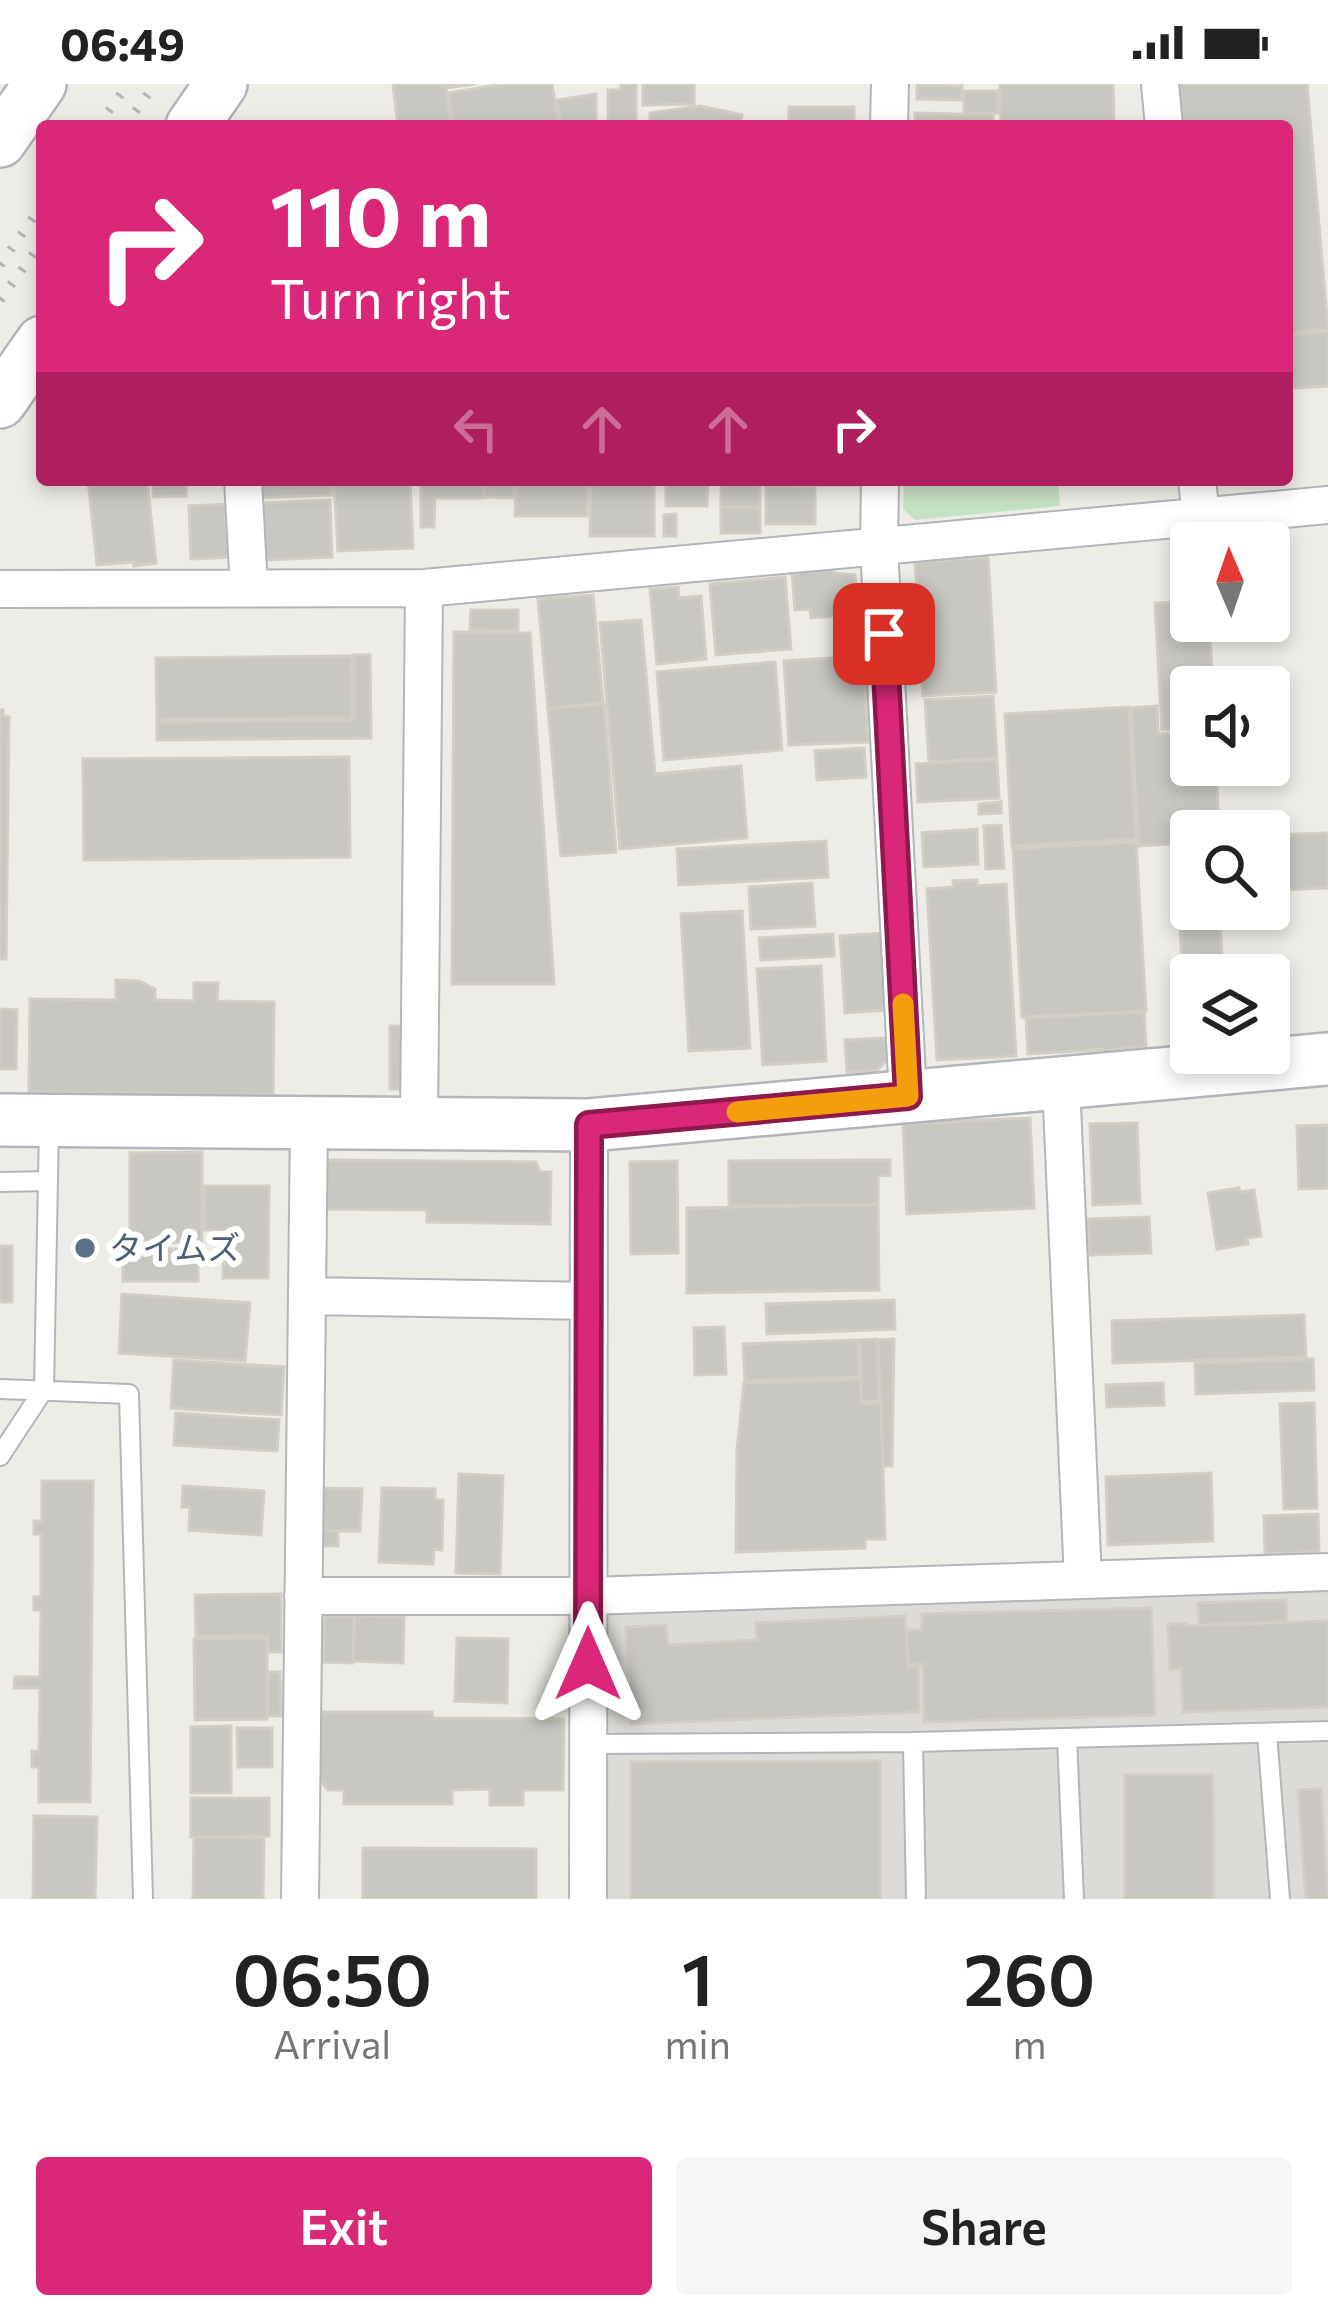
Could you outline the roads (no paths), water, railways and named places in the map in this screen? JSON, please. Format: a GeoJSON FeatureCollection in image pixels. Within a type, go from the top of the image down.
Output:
{"type":"FeatureCollection","features":[{"type":"Feature","properties":{"kind":"street"},"geometry":{"type":"LineString","coordinates":[[0,141],[40,84]]}},
{"type":"Feature","properties":{"kind":"street"},"geometry":{"type":"LineString","coordinates":[[889,120],[890,84]]}},
{"type":"Feature","properties":{"kind":"street"},"geometry":{"type":"LineString","coordinates":[[1160,84],[1163,120]]}},
{"type":"Feature","properties":{"kind":"street"},"geometry":{"type":"LineString","coordinates":[[0,402],[36,351]]}},
{"type":"Feature","properties":{"kind":"street"},"geometry":{"type":"LineString","coordinates":[[243,486],[249,588]]}},
{"type":"Feature","properties":{"kind":"street"},"geometry":{"type":"LineString","coordinates":[[880,486],[879,547],[908,1096]]}},
{"type":"Feature","properties":{"kind":"street"},"geometry":{"type":"LineString","coordinates":[[1198,486],[1201,518]]}},
{"type":"Feature","properties":{"kind":"street"},"geometry":{"type":"LineString","coordinates":[[0,589],[424,588],[1328,505]]}},
{"type":"Feature","properties":{"kind":"street"},"geometry":{"type":"LineString","coordinates":[[419,1124],[424,588]]}},
{"type":"Feature","properties":{"kind":"street"},"geometry":{"type":"LineString","coordinates":[[24,1121],[589,1125],[1328,1059]]}},
{"type":"Feature","properties":{"kind":"street"},"geometry":{"type":"LineString","coordinates":[[1060,1083],[1083,1580]]}},
{"type":"Feature","properties":{"kind":"street"},"geometry":{"type":"LineString","coordinates":[[300,1899],[309,1123]]}},
{"type":"Feature","properties":{"kind":"street"},"geometry":{"type":"LineString","coordinates":[[587,1899],[589,1125]]}},
{"type":"Feature","properties":{"kind":"street"},"geometry":{"type":"LineString","coordinates":[[307,1296],[589,1301]]}},
{"type":"Feature","properties":{"kind":"street"},"geometry":{"type":"LineString","coordinates":[[303,1596],[588,1596],[1328,1572]]}},
{"type":"Feature","properties":{"kind":"lane"},"geometry":{"type":"LineString","coordinates":[[0,1456],[44,1389],[48,1181],[24,1121]]}},
{"type":"Feature","properties":{"kind":"lane"},"geometry":{"type":"LineString","coordinates":[[0,1183],[48,1181]]}},
{"type":"Feature","properties":{"kind":"lane"},"geometry":{"type":"LineString","coordinates":[[0,1389],[129,1394],[143,1899]]}},
{"type":"Feature","properties":{"kind":"lane"},"geometry":{"type":"LineString","coordinates":[[588,1744],[913,1742],[1328,1731]]}},
{"type":"Feature","properties":{"kind":"lane"},"geometry":{"type":"LineString","coordinates":[[1267,1733],[1280,1899]]}},
{"type":"Feature","properties":{"kind":"lane"},"geometry":{"type":"LineString","coordinates":[[1067,1738],[1074,1899]]}},
{"type":"Feature","properties":{"kind":"lane"},"geometry":{"type":"LineString","coordinates":[[913,1742],[916,1899]]}},
{"type":"Feature","properties":{"kind":"railway"},"geometry":{"type":"LineString","coordinates":[[102,120],[128,84]]}},
{"type":"Feature","properties":{"kind":"railway"},"geometry":{"type":"LineString","coordinates":[[129,120],[155,84]]}},
{"type":"Feature","properties":{"kind":"railway"},"geometry":{"type":"LineString","coordinates":[[0,265],[36,214]]}},
{"type":"Feature","properties":{"kind":"railway"},"geometry":{"type":"LineString","coordinates":[[0,300],[36,250]]}},
{"type":"Feature","properties":{"kind":"place","name":"タイムズ"},"geometry":{"type":"Point","coordinates":[85,1248]}}]}
